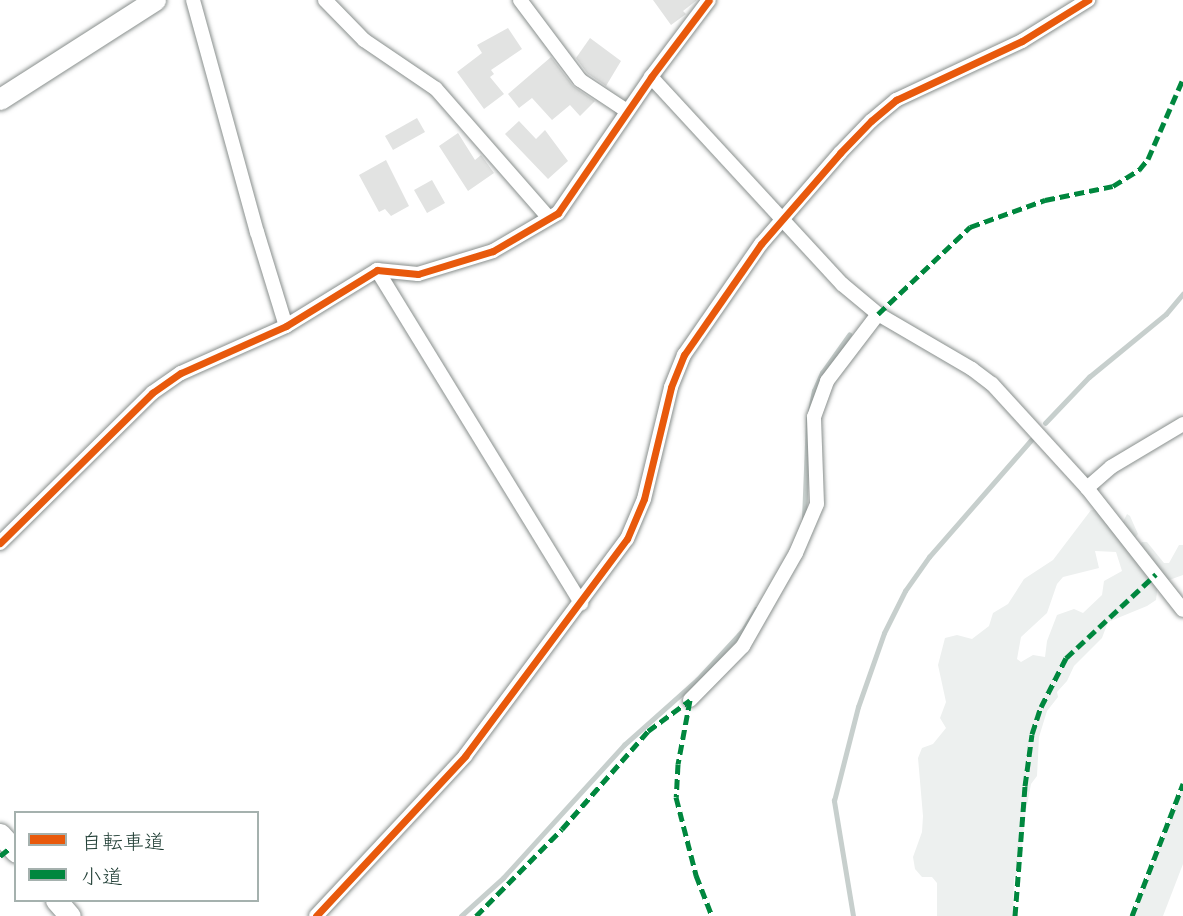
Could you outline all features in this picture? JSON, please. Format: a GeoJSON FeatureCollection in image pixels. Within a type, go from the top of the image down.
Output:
{"type":"FeatureCollection","features":[{"type":"Feature","properties":{"kind":"street"},"geometry":{"type":"LineString","coordinates":[[0,99],[155,0]]}},
{"type":"Feature","properties":{"kind":"street"},"geometry":{"type":"LineString","coordinates":[[193,0],[257,232],[286,326]]}},
{"type":"Feature","properties":{"kind":"street"},"geometry":{"type":"LineString","coordinates":[[325,0],[364,40],[436,89],[549,218]]}},
{"type":"Feature","properties":{"kind":"street"},"geometry":{"type":"LineString","coordinates":[[520,0],[580,80],[627,111]]}},
{"type":"Feature","properties":{"kind":"street"},"geometry":{"type":"LineString","coordinates":[[0,543],[152,393],[181,373],[286,326],[377,270],[418,274],[493,251],[558,213],[651,77],[709,0]]}},
{"type":"Feature","properties":{"kind":"street"},"geometry":{"type":"LineString","coordinates":[[316,916],[465,756],[627,539],[644,499],[671,387],[684,355],[724,294],[781,221],[863,129],[896,100],[1022,41],[1088,0]]}},
{"type":"Feature","properties":{"kind":"street"},"geometry":{"type":"LineString","coordinates":[[651,77],[781,221],[842,284],[878,314],[972,369],[992,384],[1087,488],[1183,611]]}},
{"type":"Feature","properties":{"kind":"street"},"geometry":{"type":"LineString","coordinates":[[377,270],[581,603]]}},
{"type":"Feature","properties":{"kind":"street"},"geometry":{"type":"LineString","coordinates":[[690,700],[743,646],[796,553],[817,504],[814,417],[827,381],[878,314]]}},
{"type":"Feature","properties":{"kind":"street"},"geometry":{"type":"LineString","coordinates":[[1087,488],[1111,467],[1183,424]]}},
{"type":"Feature","properties":{"kind":"street"},"geometry":{"type":"LineString","coordinates":[[0,834],[14,850]]}},
{"type":"Feature","properties":{"kind":"street"},"geometry":{"type":"LineString","coordinates":[[58,902],[70,916]]}},
{"type":"Feature","properties":{"kind":"shaded area"},"geometry":{"type":"Polygon","coordinates":[[[1101,509],[1122,524],[1127,514],[1130,516],[1138,534],[1133,540],[1139,547],[1142,542],[1147,542],[1164,563],[1169,563],[1179,545],[1183,545],[1183,575],[1158,584],[1156,600],[1147,606],[1108,622],[1102,638],[1074,666],[1067,681],[1057,692],[1058,697],[1047,711],[1039,737],[1037,776],[1031,784],[1025,816],[1020,867],[1014,878],[1013,916],[937,916],[937,883],[932,877],[922,877],[915,869],[913,857],[922,832],[923,816],[918,758],[922,748],[933,744],[946,728],[940,718],[946,702],[938,665],[945,638],[957,635],[972,639],[989,626],[993,613],[1008,604],[1024,579],[1053,560],[1091,510],[1101,509]],[[1095,551],[1099,568],[1063,577],[1057,584],[1047,613],[1021,637],[1017,659],[1021,662],[1033,655],[1045,657],[1047,641],[1057,615],[1074,609],[1083,613],[1102,595],[1104,581],[1122,571],[1116,552],[1095,551]]]}},
{"type":"Feature","properties":{"kind":"shaded area"},"geometry":{"type":"Polygon","coordinates":[[[1183,784],[1183,864],[1163,916],[1132,916],[1183,784]]]}},
{"type":"Feature","properties":{"kind":"building"},"geometry":{"type":"Polygon","coordinates":[[[653,0],[697,0],[683,11],[686,14],[671,25],[653,0]]]}},
{"type":"Feature","properties":{"kind":"building"},"geometry":{"type":"Polygon","coordinates":[[[508,28],[522,49],[491,70],[494,74],[490,77],[504,94],[484,109],[457,72],[482,53],[477,45],[508,28]]]}},
{"type":"Feature","properties":{"kind":"building"},"geometry":{"type":"Polygon","coordinates":[[[590,38],[621,61],[606,86],[587,73],[576,58],[590,38]]]}},
{"type":"Feature","properties":{"kind":"building"},"geometry":{"type":"Polygon","coordinates":[[[551,57],[573,86],[595,101],[580,116],[570,105],[552,120],[532,98],[519,108],[508,94],[551,57]]]}},
{"type":"Feature","properties":{"kind":"building"},"geometry":{"type":"Polygon","coordinates":[[[417,118],[425,132],[393,150],[385,136],[417,118]]]}},
{"type":"Feature","properties":{"kind":"building"},"geometry":{"type":"Polygon","coordinates":[[[519,121],[536,139],[545,130],[568,161],[548,179],[505,134],[519,121]]]}},
{"type":"Feature","properties":{"kind":"building"},"geometry":{"type":"Polygon","coordinates":[[[458,133],[475,160],[481,155],[494,173],[468,191],[439,146],[458,133]]]}},
{"type":"Feature","properties":{"kind":"building"},"geometry":{"type":"Polygon","coordinates":[[[386,160],[409,206],[391,216],[385,209],[379,212],[359,175],[386,160]]]}},
{"type":"Feature","properties":{"kind":"building"},"geometry":{"type":"Polygon","coordinates":[[[432,180],[445,203],[427,213],[414,190],[432,180]]]}},
{"type":"Feature","properties":{"kind":"waterway"},"geometry":{"type":"LineString","coordinates":[[1045,423],[1089,377],[1166,314],[1183,294]]}},
{"type":"Feature","properties":{"kind":"waterway"},"geometry":{"type":"LineString","coordinates":[[810,411],[814,391],[822,373],[849,335]]}},
{"type":"Feature","properties":{"kind":"waterway"},"geometry":{"type":"LineString","coordinates":[[804,519],[808,419]]}},
{"type":"Feature","properties":{"kind":"waterway"},"geometry":{"type":"LineString","coordinates":[[853,916],[834,801],[858,707],[884,633],[905,591],[929,557],[1031,440]]}},
{"type":"Feature","properties":{"kind":"waterway"},"geometry":{"type":"LineString","coordinates":[[461,916],[503,878],[624,745],[697,680],[744,629],[756,609]]}},
{"type":"Feature","properties":{"kind":"marked path"},"geometry":{"type":"LineString","coordinates":[[878,314],[970,227],[1045,200],[1113,186],[1139,170],[1148,159],[1183,79]]}},
{"type":"Feature","properties":{"kind":"marked path"},"geometry":{"type":"LineString","coordinates":[[1015,916],[1025,786],[1032,734],[1041,707],[1066,658],[1156,574]]}},
{"type":"Feature","properties":{"kind":"marked path"},"geometry":{"type":"LineString","coordinates":[[690,700],[678,764],[676,797],[696,875],[712,916]]}},
{"type":"Feature","properties":{"kind":"marked path"},"geometry":{"type":"LineString","coordinates":[[476,916],[562,829],[648,731],[690,700]]}},
{"type":"Feature","properties":{"kind":"marked path"},"geometry":{"type":"LineString","coordinates":[[1132,916],[1183,784]]}},
{"type":"Feature","properties":{"kind":"marked path"},"geometry":{"type":"LineString","coordinates":[[0,856],[11,847]]}},
{"type":"Feature","properties":{"kind":"cycle path"},"geometry":{"type":"LineString","coordinates":[[0,543],[152,393],[181,373],[286,326],[377,270],[418,274],[493,251],[558,213],[651,77],[709,0]]}},
{"type":"Feature","properties":{"kind":"cycle path"},"geometry":{"type":"LineString","coordinates":[[316,916],[465,756],[627,539],[644,499],[671,387],[684,355],[761,244],[840,153],[896,100],[1022,41],[1088,0]]}}]}
